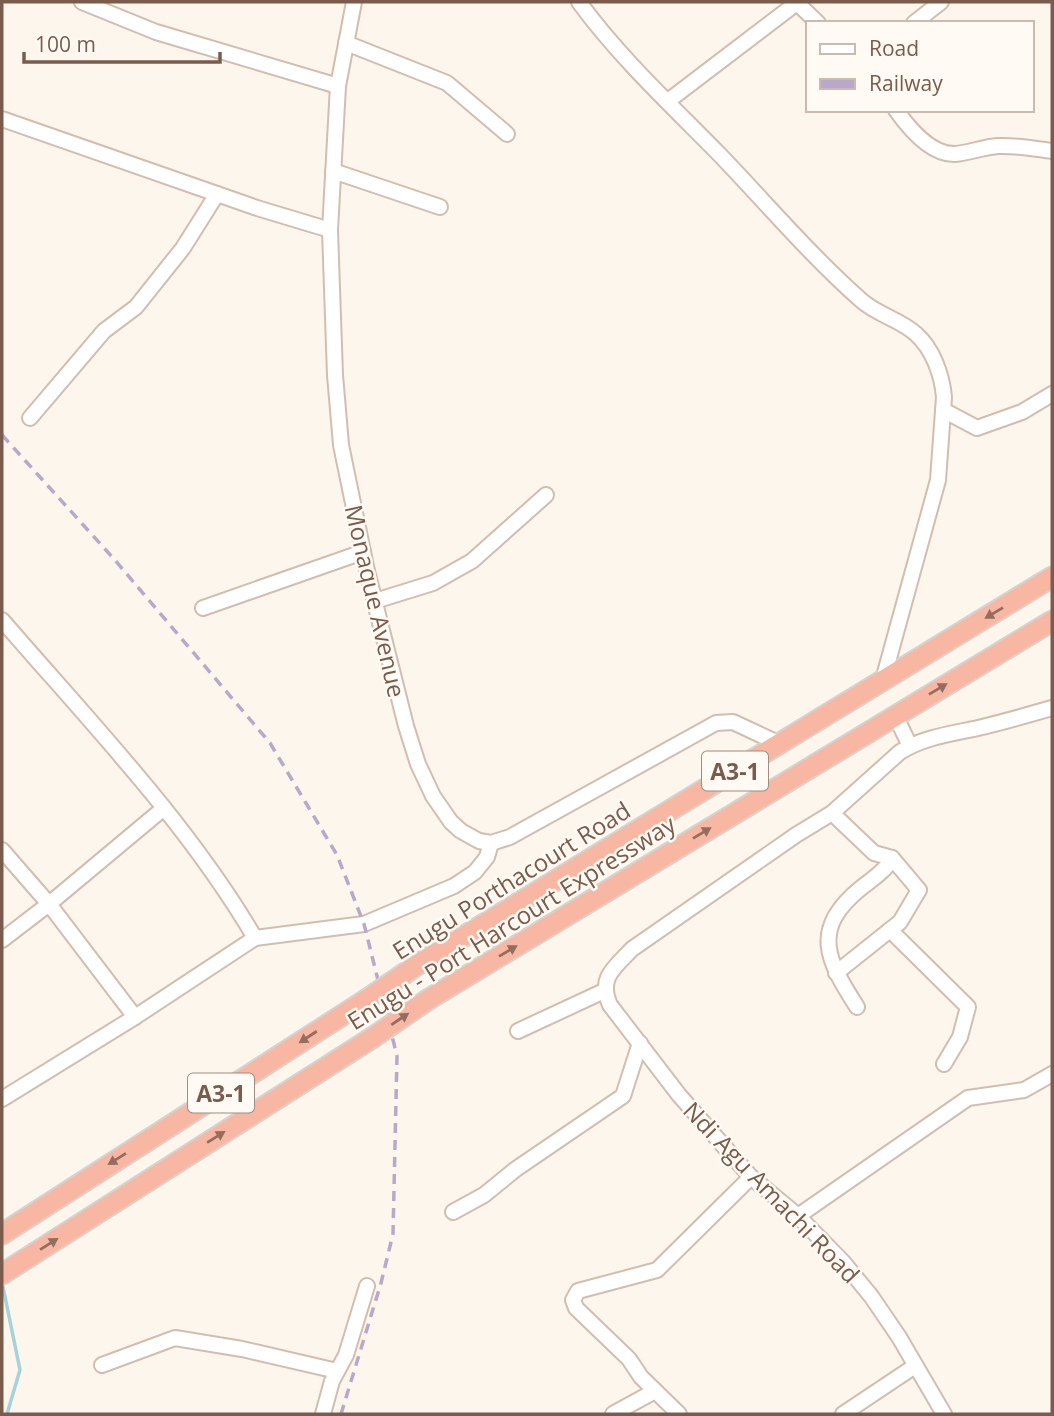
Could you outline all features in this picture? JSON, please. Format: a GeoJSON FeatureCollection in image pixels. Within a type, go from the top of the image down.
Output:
{"type":"FeatureCollection","features":[{"type":"Feature","properties":{"kind":"highway","name":"Enugu Porthacourt Road"},"geometry":{"type":"LineString","coordinates":[[2,1234],[417,965],[1052,577]]}},
{"type":"Feature","properties":{"kind":"highway","name":"Enugu - Port Harcourt Expressway"},"geometry":{"type":"LineString","coordinates":[[2,1274],[429,999],[1052,621]]}},
{"type":"Feature","properties":{"kind":"street"},"geometry":{"type":"LineString","coordinates":[[82,2],[156,32],[338,86]]}},
{"type":"Feature","properties":{"kind":"street","name":"Monaque Avenue"},"geometry":{"type":"LineString","coordinates":[[354,2],[338,86],[330,230],[335,375],[341,445],[363,552],[418,764],[433,796],[451,822],[479,841],[491,843]]}},
{"type":"Feature","properties":{"kind":"street"},"geometry":{"type":"LineString","coordinates":[[579,2],[595,23],[820,261],[864,303],[918,335],[937,365],[943,383],[938,481],[883,680]]}},
{"type":"Feature","properties":{"kind":"street"},"geometry":{"type":"LineString","coordinates":[[668,101],[798,2],[816,21]]}},
{"type":"Feature","properties":{"kind":"street"},"geometry":{"type":"LineString","coordinates":[[917,21],[941,2]]}},
{"type":"Feature","properties":{"kind":"street"},"geometry":{"type":"LineString","coordinates":[[346,43],[447,83],[507,134]]}},
{"type":"Feature","properties":{"kind":"street"},"geometry":{"type":"LineString","coordinates":[[897,112],[914,135],[945,153],[1002,146],[1052,150]]}},
{"type":"Feature","properties":{"kind":"street"},"geometry":{"type":"LineString","coordinates":[[2,119],[330,230]]}},
{"type":"Feature","properties":{"kind":"street"},"geometry":{"type":"LineString","coordinates":[[333,171],[440,207]]}},
{"type":"Feature","properties":{"kind":"street"},"geometry":{"type":"LineString","coordinates":[[30,418],[104,331],[136,307],[183,248],[218,194]]}},
{"type":"Feature","properties":{"kind":"street"},"geometry":{"type":"LineString","coordinates":[[943,410],[978,428],[1022,412],[1052,394]]}},
{"type":"Feature","properties":{"kind":"street"},"geometry":{"type":"LineString","coordinates":[[375,601],[433,583],[472,561],[546,495]]}},
{"type":"Feature","properties":{"kind":"street"},"geometry":{"type":"LineString","coordinates":[[204,608],[363,552]]}},
{"type":"Feature","properties":{"kind":"street"},"geometry":{"type":"LineString","coordinates":[[2,620],[164,808],[226,888],[256,938]]}},
{"type":"Feature","properties":{"kind":"street"},"geometry":{"type":"LineString","coordinates":[[518,1031],[604,991],[612,970],[632,949],[832,813],[900,752],[925,740],[1052,708]]}},
{"type":"Feature","properties":{"kind":"street"},"geometry":{"type":"LineString","coordinates":[[895,715],[910,746]]}},
{"type":"Feature","properties":{"kind":"street"},"geometry":{"type":"LineString","coordinates":[[2,1099],[256,938],[364,924],[454,886],[475,872],[487,857],[491,843],[510,837],[716,723],[733,722],[780,744]]}},
{"type":"Feature","properties":{"kind":"street"},"geometry":{"type":"LineString","coordinates":[[2,940],[164,808]]}},
{"type":"Feature","properties":{"kind":"street"},"geometry":{"type":"LineString","coordinates":[[832,813],[874,853],[892,858],[919,890],[900,922],[836,973]]}},
{"type":"Feature","properties":{"kind":"street"},"geometry":{"type":"LineString","coordinates":[[2,850],[49,904],[135,1017]]}},
{"type":"Feature","properties":{"kind":"street"},"geometry":{"type":"LineString","coordinates":[[857,1007],[836,973],[829,953],[828,936],[839,907],[891,862],[892,858]]}},
{"type":"Feature","properties":{"kind":"street"},"geometry":{"type":"LineString","coordinates":[[890,930],[968,1007],[960,1037],[944,1064]]}},
{"type":"Feature","properties":{"kind":"street","name":"Ndi Agu Amachi Road"},"geometry":{"type":"LineString","coordinates":[[604,991],[610,1005],[678,1095],[751,1177],[798,1216],[843,1262],[871,1296],[899,1337],[944,1414]]}},
{"type":"Feature","properties":{"kind":"street"},"geometry":{"type":"LineString","coordinates":[[453,1212],[484,1195],[516,1169],[623,1096],[640,1043]]}},
{"type":"Feature","properties":{"kind":"street"},"geometry":{"type":"LineString","coordinates":[[798,1216],[968,1098],[1024,1090],[1052,1074]]}},
{"type":"Feature","properties":{"kind":"street"},"geometry":{"type":"LineString","coordinates":[[679,1414],[641,1377],[629,1359],[576,1308],[573,1300],[578,1291],[657,1270],[751,1177]]}},
{"type":"Feature","properties":{"kind":"street"},"geometry":{"type":"LineString","coordinates":[[323,1414],[337,1371],[346,1355],[367,1286]]}},
{"type":"Feature","properties":{"kind":"street"},"geometry":{"type":"LineString","coordinates":[[103,1365],[175,1338],[242,1349],[337,1371]]}},
{"type":"Feature","properties":{"kind":"street"},"geometry":{"type":"LineString","coordinates":[[843,1414],[915,1366]]}},
{"type":"Feature","properties":{"kind":"street"},"geometry":{"type":"LineString","coordinates":[[614,1414],[655,1391]]}},
{"type":"Feature","properties":{"kind":"waterway"},"geometry":{"type":"LineString","coordinates":[[2,1282],[20,1370],[7,1414]]}},
{"type":"Feature","properties":{"kind":"railway"},"geometry":{"type":"LineString","coordinates":[[2,435],[114,559],[270,743],[337,855],[364,924],[397,1056],[393,1234],[341,1414]]}}]}
